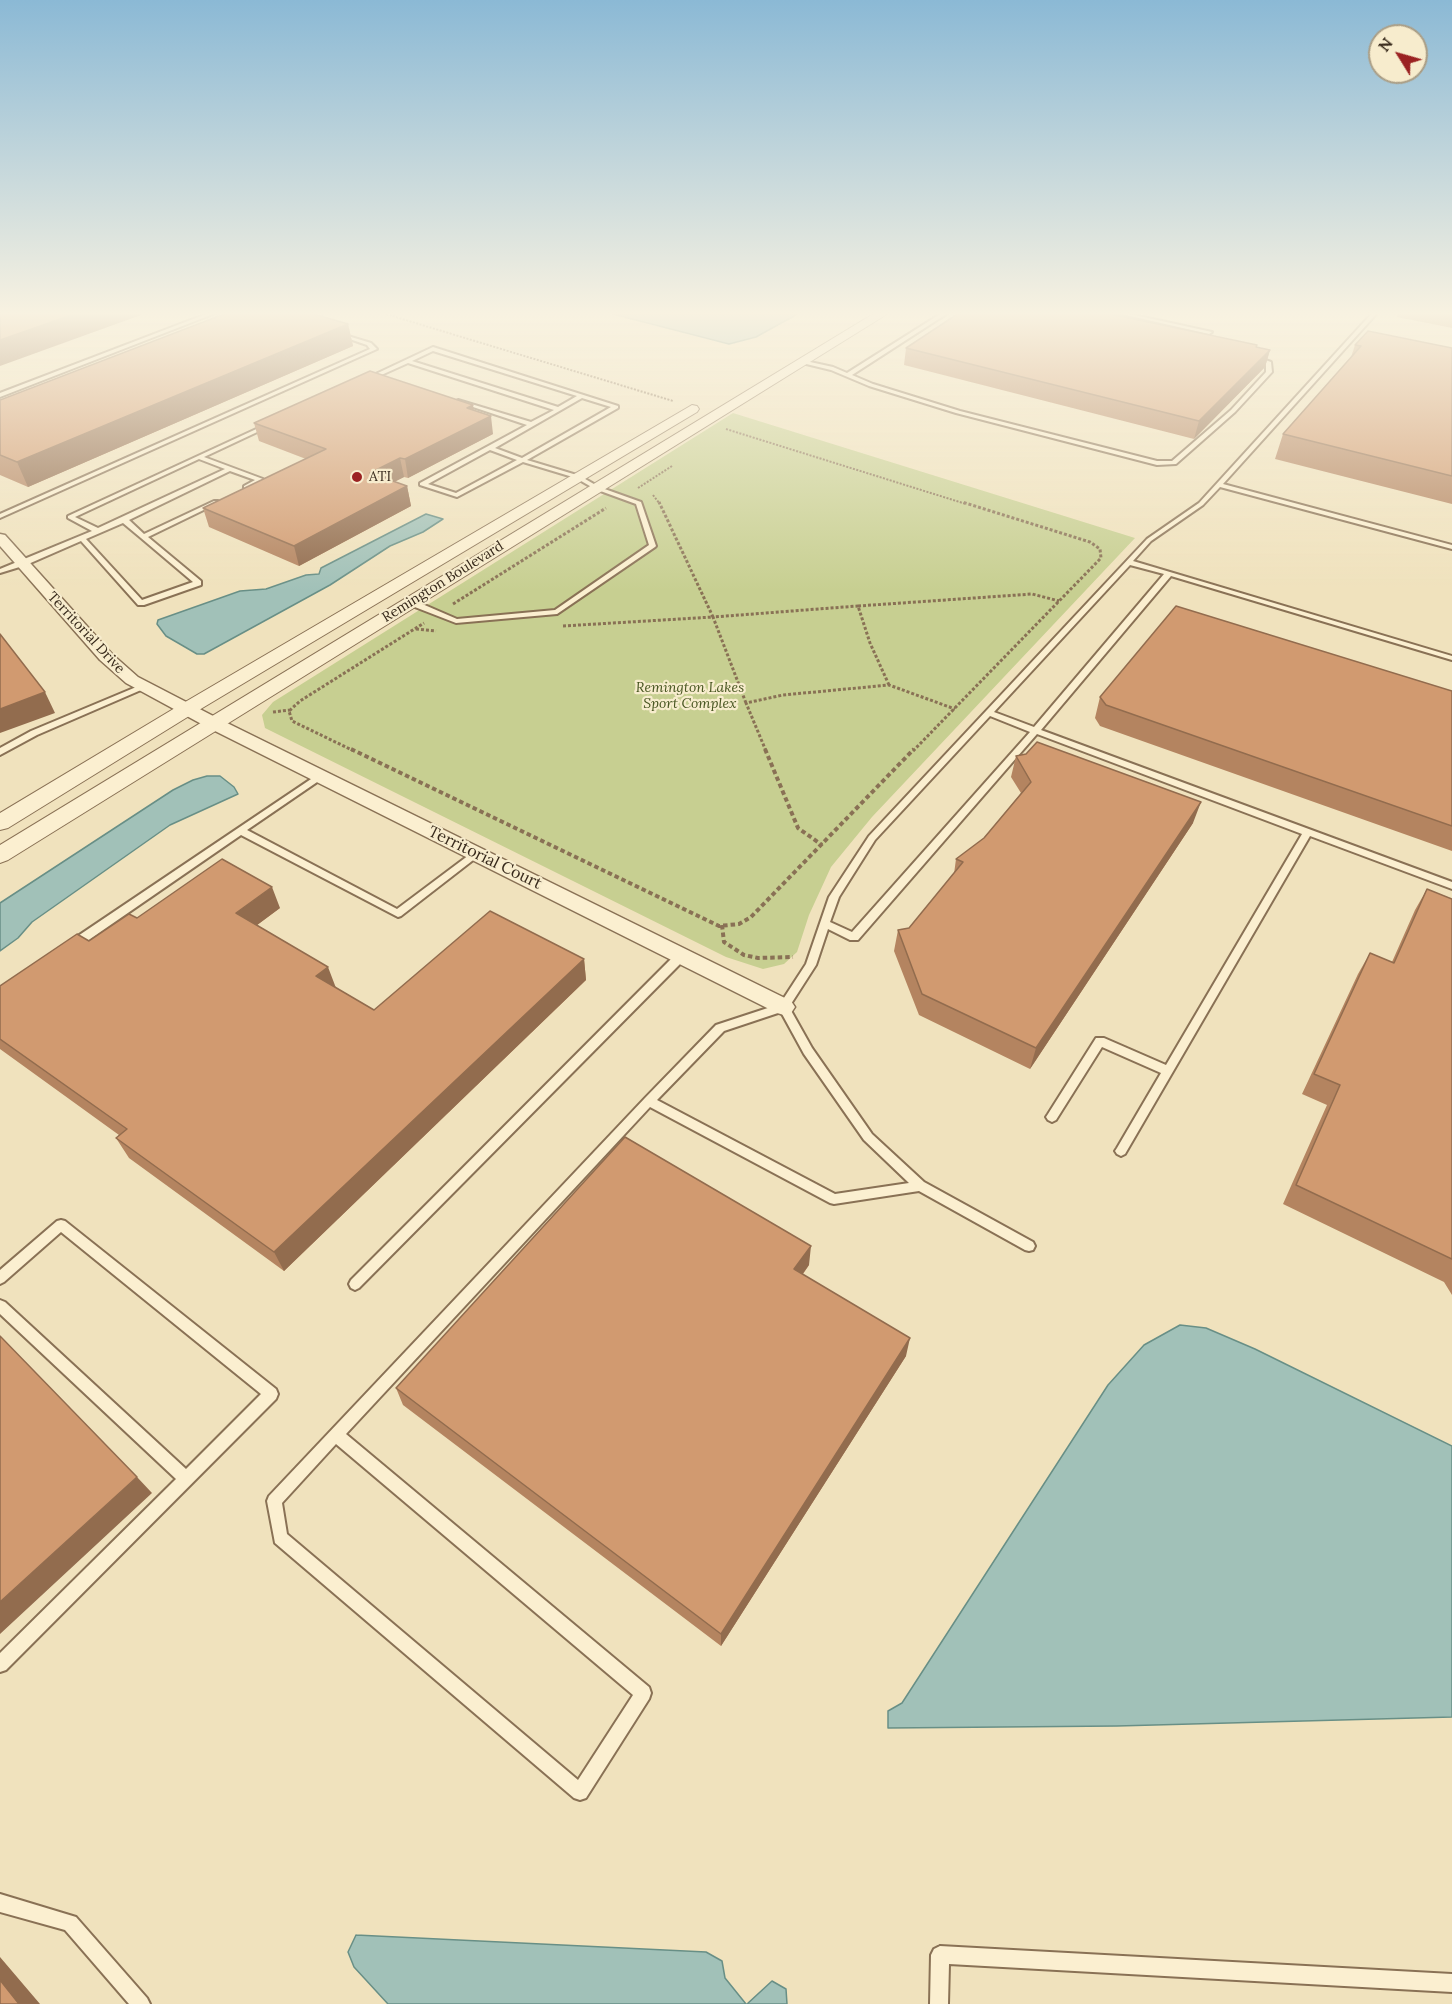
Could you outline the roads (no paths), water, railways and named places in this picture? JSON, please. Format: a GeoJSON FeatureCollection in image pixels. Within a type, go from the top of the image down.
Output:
{"type":"FeatureCollection","features":[{"type":"Feature","properties":{"kind":"street","name":"Remington Boulevard"},"geometry":{"type":"LineString","coordinates":[[0,823],[187,709],[701,405]]}},
{"type":"Feature","properties":{"kind":"street","name":"Remington Boulevard"},"geometry":{"type":"LineString","coordinates":[[0,855],[597,488],[720,405]]}},
{"type":"Feature","properties":{"kind":"street","name":"Territorial Drive"},"geometry":{"type":"LineString","coordinates":[[0,538],[106,657],[132,680],[187,709]]}},
{"type":"Feature","properties":{"kind":"street","name":"Territorial Court"},"geometry":{"type":"LineString","coordinates":[[187,709],[784,1007]]}},
{"type":"Feature","properties":{"kind":"lane"},"geometry":{"type":"LineString","coordinates":[[0,516],[250,405]]}},
{"type":"Feature","properties":{"kind":"lane"},"geometry":{"type":"LineString","coordinates":[[471,405],[531,424]]}},
{"type":"Feature","properties":{"kind":"lane"},"geometry":{"type":"LineString","coordinates":[[544,405],[558,409]]}},
{"type":"Feature","properties":{"kind":"lane"},"geometry":{"type":"LineString","coordinates":[[566,405],[422,484],[457,495],[616,407],[608,405]]}},
{"type":"Feature","properties":{"kind":"lane"},"geometry":{"type":"LineString","coordinates":[[934,405],[1156,463],[1174,463],[1239,405]]}},
{"type":"Feature","properties":{"kind":"lane"},"geometry":{"type":"LineString","coordinates":[[336,1436],[643,1693],[580,1792],[280,1538],[274,1501],[720,1028],[784,1007],[811,965],[834,897],[872,838],[1149,540],[1202,504],[1291,405]]}},
{"type":"Feature","properties":{"kind":"lane"},"geometry":{"type":"LineString","coordinates":[[99,531],[70,517],[273,423]]}},
{"type":"Feature","properties":{"kind":"lane"},"geometry":{"type":"LineString","coordinates":[[410,602],[456,621],[557,612],[653,546],[639,503],[597,488],[578,477],[490,448]]}},
{"type":"Feature","properties":{"kind":"lane"},"geometry":{"type":"LineString","coordinates":[[200,457],[261,480],[240,490]]}},
{"type":"Feature","properties":{"kind":"lane"},"geometry":{"type":"LineString","coordinates":[[0,571],[23,564],[124,520],[230,469]]}},
{"type":"Feature","properties":{"kind":"lane"},"geometry":{"type":"LineString","coordinates":[[1218,485],[1452,547]]}},
{"type":"Feature","properties":{"kind":"lane"},"geometry":{"type":"LineString","coordinates":[[143,537],[229,496]]}},
{"type":"Feature","properties":{"kind":"lane"},"geometry":{"type":"LineString","coordinates":[[82,538],[141,603],[198,583],[124,520]]}},
{"type":"Feature","properties":{"kind":"lane"},"geometry":{"type":"LineString","coordinates":[[1129,562],[1452,658]]}},
{"type":"Feature","properties":{"kind":"lane"},"geometry":{"type":"LineString","coordinates":[[825,924],[854,937],[1035,731],[1169,573]]}},
{"type":"Feature","properties":{"kind":"lane"},"geometry":{"type":"LineString","coordinates":[[0,752],[45,728],[144,687]]}},
{"type":"Feature","properties":{"kind":"lane"},"geometry":{"type":"LineString","coordinates":[[988,713],[1452,886]]}},
{"type":"Feature","properties":{"kind":"lane"},"geometry":{"type":"LineString","coordinates":[[63,951],[320,776]]}},
{"type":"Feature","properties":{"kind":"lane"},"geometry":{"type":"LineString","coordinates":[[241,831],[398,914],[476,854]]}},
{"type":"Feature","properties":{"kind":"lane"},"geometry":{"type":"LineString","coordinates":[[1121,1151],[1308,832]]}},
{"type":"Feature","properties":{"kind":"lane"},"geometry":{"type":"LineString","coordinates":[[355,1284],[681,956]]}},
{"type":"Feature","properties":{"kind":"lane"},"geometry":{"type":"LineString","coordinates":[[784,1007],[808,1051],[868,1137],[920,1186],[1029,1245]]}},
{"type":"Feature","properties":{"kind":"lane"},"geometry":{"type":"LineString","coordinates":[[1052,1117],[1100,1041],[1168,1071]]}},
{"type":"Feature","properties":{"kind":"lane"},"geometry":{"type":"LineString","coordinates":[[649,1101],[834,1199],[920,1186]]}},
{"type":"Feature","properties":{"kind":"lane"},"geometry":{"type":"LineString","coordinates":[[0,1278],[61,1225],[271,1394],[0,1664]]}},
{"type":"Feature","properties":{"kind":"lane"},"geometry":{"type":"LineString","coordinates":[[0,1306],[186,1478]]}},
{"type":"Feature","properties":{"kind":"lane"},"geometry":{"type":"LineString","coordinates":[[0,1904],[70,1923],[141,2004]]}},
{"type":"Feature","properties":{"kind":"lane"},"geometry":{"type":"LineString","coordinates":[[939,2004],[940,1955],[1452,1983]]}},
{"type":"Feature","properties":{"kind":"water"},"geometry":{"type":"Polygon","coordinates":[[[426,514],[443,519],[423,532],[390,546],[330,585],[204,654],[197,654],[166,636],[157,624],[158,620],[240,591],[266,589],[306,575],[319,574],[321,568],[426,514]]]}},
{"type":"Feature","properties":{"kind":"water"},"geometry":{"type":"Polygon","coordinates":[[[207,776],[220,776],[234,787],[238,794],[170,825],[32,922],[18,938],[0,951],[0,903],[173,790],[207,776]]]}},
{"type":"Feature","properties":{"kind":"water"},"geometry":{"type":"Polygon","coordinates":[[[1180,1325],[1206,1328],[1255,1349],[1452,1446],[1452,1717],[1117,1726],[888,1728],[888,1711],[902,1703],[1108,1385],[1144,1345],[1180,1325]]]}},
{"type":"Feature","properties":{"kind":"water"},"geometry":{"type":"Polygon","coordinates":[[[356,1935],[706,1952],[722,1961],[725,1978],[746,2004],[388,2004],[354,1967],[348,1952],[356,1935]]]}},
{"type":"Feature","properties":{"kind":"water"},"geometry":{"type":"Polygon","coordinates":[[[772,1981],[786,1989],[787,2004],[747,2004],[772,1981]]]}},
{"type":"Feature","properties":{"kind":"place","name":"ATI"},"geometry":{"type":"Point","coordinates":[357,477]}},
{"type":"Feature","properties":{"kind":"park label","name":"Remington Lakes Sport Complex"},"geometry":{"type":"Point","coordinates":[690,696]}}]}
